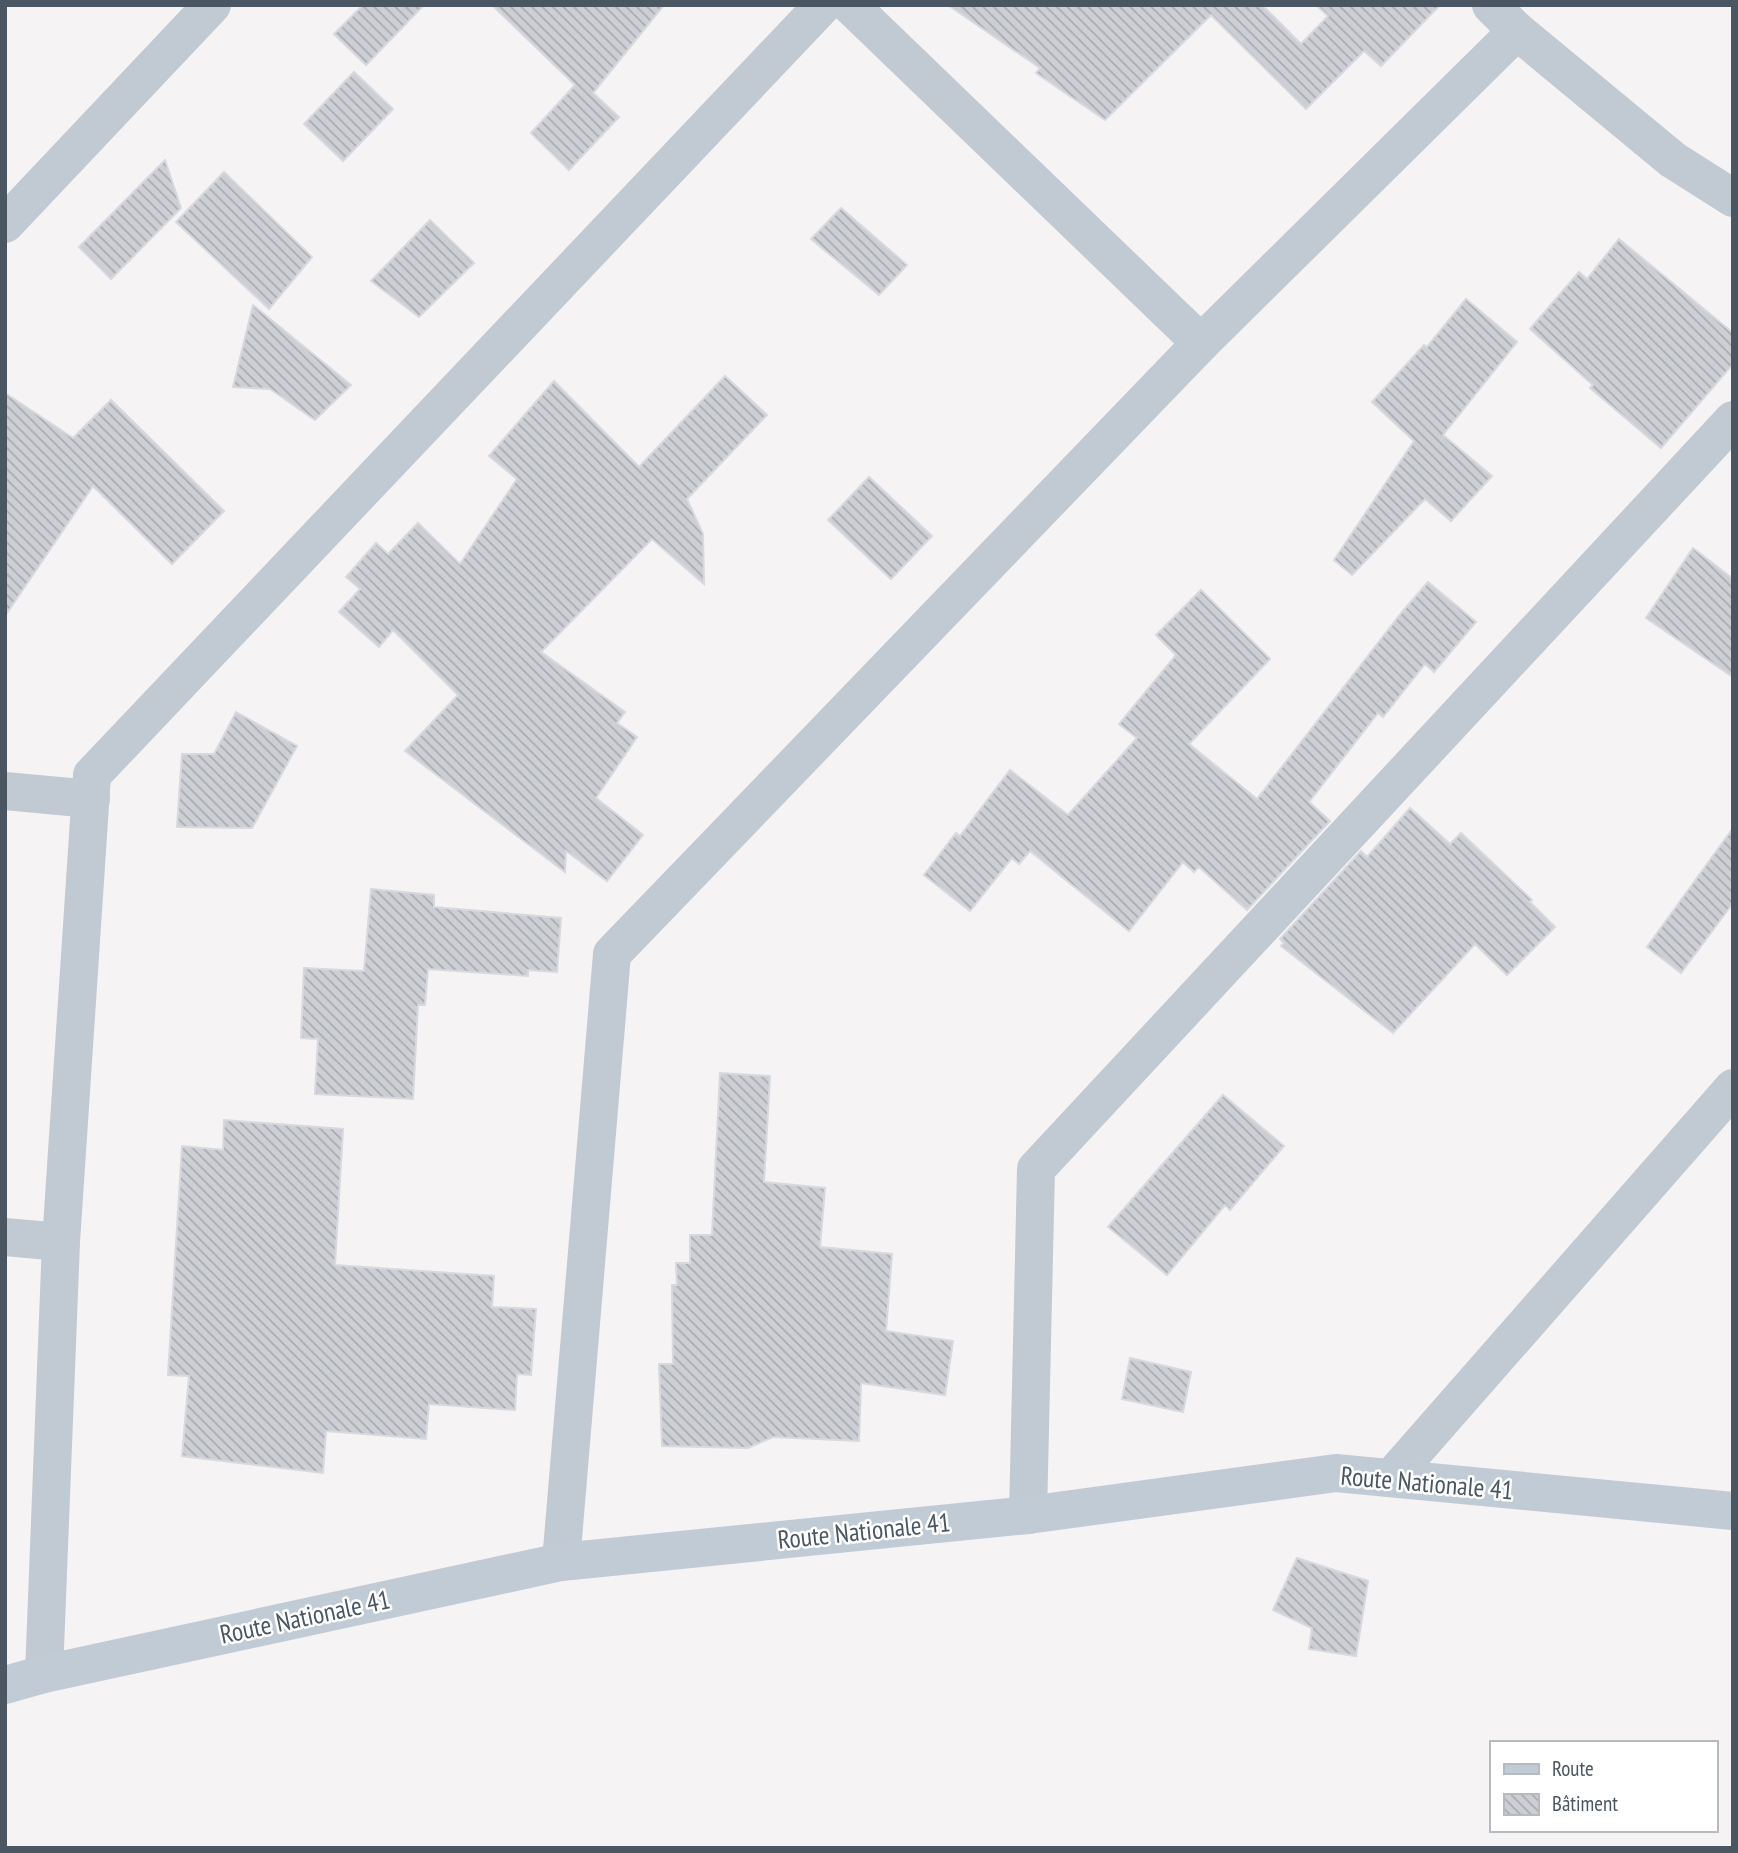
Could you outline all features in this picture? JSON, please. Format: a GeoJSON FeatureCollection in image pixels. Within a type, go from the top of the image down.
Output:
{"type":"FeatureCollection","features":[{"type":"Feature","properties":{"kind":"street"},"geometry":{"type":"LineString","coordinates":[[5,224],[212,5]]}},
{"type":"Feature","properties":{"kind":"street"},"geometry":{"type":"LineString","coordinates":[[44,1674],[61,1242],[92,775],[823,5]]}},
{"type":"Feature","properties":{"kind":"street"},"geometry":{"type":"LineString","coordinates":[[850,5],[1201,343]]}},
{"type":"Feature","properties":{"kind":"street"},"geometry":{"type":"LineString","coordinates":[[561,1562],[612,954],[1201,343],[1504,18],[1673,160],[1733,198]]}},
{"type":"Feature","properties":{"kind":"street"},"geometry":{"type":"LineString","coordinates":[[1027,1515],[1036,1169],[1733,421]]}},
{"type":"Feature","properties":{"kind":"street"},"geometry":{"type":"LineString","coordinates":[[5,791],[91,799]]}},
{"type":"Feature","properties":{"kind":"street"},"geometry":{"type":"LineString","coordinates":[[1391,1478],[1733,1088]]}},
{"type":"Feature","properties":{"kind":"street"},"geometry":{"type":"LineString","coordinates":[[5,1237],[61,1242]]}},
{"type":"Feature","properties":{"kind":"street","name":"Route Nationale 41"},"geometry":{"type":"LineString","coordinates":[[5,1685],[44,1674],[561,1562],[1027,1515],[1336,1473],[1733,1511]]}},
{"type":"Feature","properties":{"kind":"building"},"geometry":{"type":"Polygon","coordinates":[[[363,5],[424,5],[366,65],[334,34],[363,5]]]}},
{"type":"Feature","properties":{"kind":"building"},"geometry":{"type":"Polygon","coordinates":[[[492,5],[664,5],[593,93],[619,117],[569,170],[531,133],[575,85],[492,5]]]}},
{"type":"Feature","properties":{"kind":"building"},"geometry":{"type":"Polygon","coordinates":[[[948,5],[1262,5],[1301,44],[1328,16],[1316,5],[1440,5],[1381,66],[1364,51],[1306,109],[1211,15],[1105,120],[1036,73],[1040,68],[948,5]]]}},
{"type":"Feature","properties":{"kind":"building"},"geometry":{"type":"Polygon","coordinates":[[[354,72],[393,109],[343,161],[304,124],[354,72]]]}},
{"type":"Feature","properties":{"kind":"building"},"geometry":{"type":"Polygon","coordinates":[[[165,160],[181,208],[111,279],[79,247],[165,160]]]}},
{"type":"Feature","properties":{"kind":"building"},"geometry":{"type":"Polygon","coordinates":[[[224,172],[312,257],[269,309],[176,222],[224,172]]]}},
{"type":"Feature","properties":{"kind":"building"},"geometry":{"type":"Polygon","coordinates":[[[841,208],[907,265],[879,295],[811,239],[841,208]]]}},
{"type":"Feature","properties":{"kind":"building"},"geometry":{"type":"Polygon","coordinates":[[[430,220],[474,263],[419,317],[371,281],[430,220]]]}},
{"type":"Feature","properties":{"kind":"building"},"geometry":{"type":"Polygon","coordinates":[[[1619,239],[1733,333],[1733,364],[1661,448],[1590,388],[1593,385],[1530,329],[1579,272],[1587,279],[1619,239]]]}},
{"type":"Feature","properties":{"kind":"building"},"geometry":{"type":"Polygon","coordinates":[[[1466,299],[1517,342],[1443,435],[1492,476],[1451,521],[1425,499],[1352,575],[1334,560],[1414,441],[1372,402],[1424,345],[1427,347],[1466,299]]]}},
{"type":"Feature","properties":{"kind":"building"},"geometry":{"type":"Polygon","coordinates":[[[253,305],[351,385],[315,420],[270,389],[233,387],[253,305]]]}},
{"type":"Feature","properties":{"kind":"building"},"geometry":{"type":"Polygon","coordinates":[[[725,376],[767,415],[687,499],[703,534],[704,584],[652,539],[541,652],[625,712],[617,723],[637,737],[596,798],[643,835],[607,881],[566,851],[565,872],[405,751],[458,695],[393,630],[379,647],[339,612],[360,589],[346,577],[376,543],[388,554],[418,523],[460,564],[517,479],[489,456],[554,381],[639,467],[725,376]]]}},
{"type":"Feature","properties":{"kind":"building"},"geometry":{"type":"Polygon","coordinates":[[[5,393],[73,438],[111,400],[224,511],[172,564],[93,486],[5,616],[5,393]]]}},
{"type":"Feature","properties":{"kind":"building"},"geometry":{"type":"Polygon","coordinates":[[[869,477],[932,536],[891,579],[828,520],[869,477]]]}},
{"type":"Feature","properties":{"kind":"building"},"geometry":{"type":"Polygon","coordinates":[[[1693,548],[1733,579],[1733,677],[1646,618],[1693,548]]]}},
{"type":"Feature","properties":{"kind":"building"},"geometry":{"type":"Polygon","coordinates":[[[1428,582],[1476,622],[1434,672],[1425,664],[1383,717],[1378,713],[1309,802],[1330,821],[1247,910],[1199,867],[1194,872],[1183,862],[1129,931],[1030,851],[1019,864],[1012,858],[970,911],[924,875],[956,833],[960,836],[1010,770],[1068,815],[1137,738],[1119,724],[1176,655],[1156,635],[1201,590],[1270,659],[1189,744],[1257,799],[1428,582]]]}},
{"type":"Feature","properties":{"kind":"building"},"geometry":{"type":"Polygon","coordinates":[[[236,712],[297,746],[252,828],[177,827],[182,754],[214,754],[236,712]]]}},
{"type":"Feature","properties":{"kind":"building"},"geometry":{"type":"Polygon","coordinates":[[[1410,808],[1450,844],[1461,833],[1532,900],[1530,902],[1555,927],[1507,975],[1475,944],[1393,1033],[1281,946],[1284,943],[1280,939],[1361,851],[1367,857],[1410,808]]]}},
{"type":"Feature","properties":{"kind":"building"},"geometry":{"type":"Polygon","coordinates":[[[1733,828],[1733,903],[1681,973],[1647,947],[1733,828]]]}},
{"type":"Feature","properties":{"kind":"building"},"geometry":{"type":"Polygon","coordinates":[[[371,889],[434,895],[434,907],[561,918],[557,972],[528,970],[528,976],[428,969],[425,1005],[418,1005],[413,1099],[315,1094],[318,1039],[301,1038],[304,968],[364,971],[371,889]]]}},
{"type":"Feature","properties":{"kind":"building"},"geometry":{"type":"Polygon","coordinates":[[[720,1073],[770,1076],[764,1182],[825,1188],[820,1247],[892,1254],[886,1331],[953,1341],[945,1395],[861,1383],[859,1441],[773,1437],[748,1448],[662,1446],[659,1364],[673,1364],[672,1285],[677,1285],[676,1263],[690,1263],[690,1235],[712,1235],[720,1073]]]}},
{"type":"Feature","properties":{"kind":"building"},"geometry":{"type":"Polygon","coordinates":[[[1223,1095],[1284,1146],[1230,1210],[1225,1205],[1167,1275],[1108,1227],[1223,1095]]]}},
{"type":"Feature","properties":{"kind":"building"},"geometry":{"type":"Polygon","coordinates":[[[224,1120],[343,1129],[335,1265],[494,1276],[492,1307],[536,1309],[531,1375],[517,1374],[515,1410],[429,1404],[426,1439],[326,1431],[323,1473],[182,1456],[189,1376],[168,1375],[182,1146],[223,1150],[224,1120]]]}},
{"type":"Feature","properties":{"kind":"building"},"geometry":{"type":"Polygon","coordinates":[[[1130,1358],[1191,1372],[1183,1412],[1122,1399],[1130,1358]]]}},
{"type":"Feature","properties":{"kind":"building"},"geometry":{"type":"Polygon","coordinates":[[[1297,1558],[1368,1581],[1356,1656],[1309,1649],[1312,1628],[1273,1610],[1297,1558]]]}}]}
